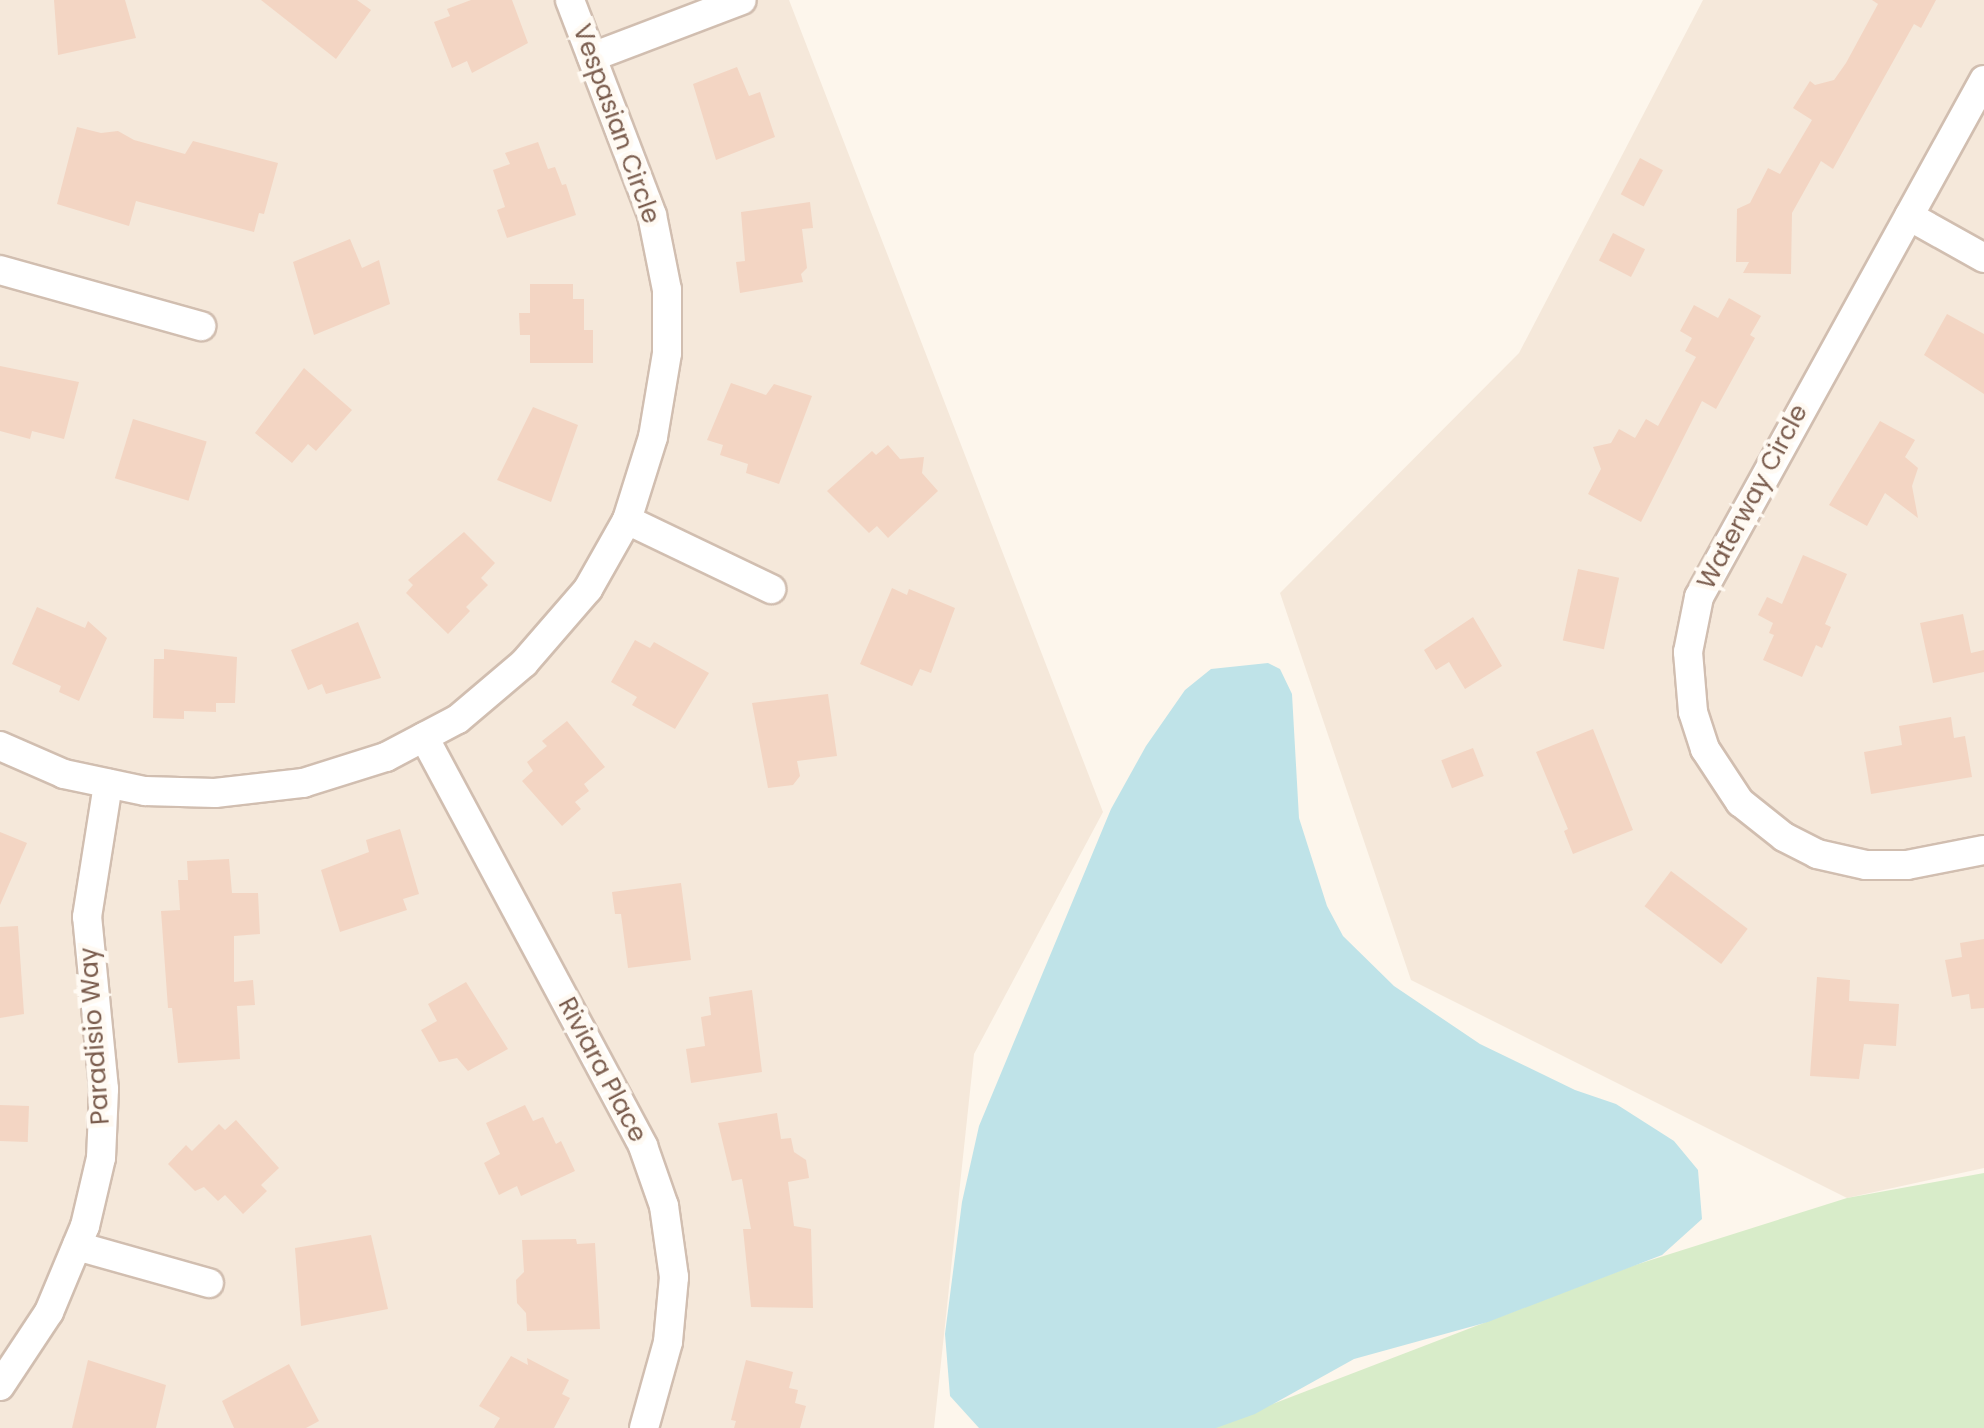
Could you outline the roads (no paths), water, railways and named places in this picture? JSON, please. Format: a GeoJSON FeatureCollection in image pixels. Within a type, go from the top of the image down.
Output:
{"type":"FeatureCollection","features":[{"type":"Feature","properties":{"kind":"street","name":"Vespasian Circle"},"geometry":{"type":"LineString","coordinates":[[0,746],[64,774],[145,791],[215,793],[303,782],[386,757],[458,720],[524,663],[588,588],[626,520],[653,437],[667,353],[668,290],[652,215],[570,0]]}},
{"type":"Feature","properties":{"kind":"street"},"geometry":{"type":"LineString","coordinates":[[592,57],[742,0]]}},
{"type":"Feature","properties":{"kind":"street","name":"Waterway Circle"},"geometry":{"type":"LineString","coordinates":[[1984,80],[1699,597],[1688,652],[1689,682],[1705,749],[1740,802],[1784,838],[1818,854],[1866,866],[1907,865],[1984,850]]}},
{"type":"Feature","properties":{"kind":"street"},"geometry":{"type":"LineString","coordinates":[[1909,216],[1984,258]]}},
{"type":"Feature","properties":{"kind":"street"},"geometry":{"type":"LineString","coordinates":[[0,270],[200,326]]}},
{"type":"Feature","properties":{"kind":"street"},"geometry":{"type":"LineString","coordinates":[[626,520],[771,590]]}},
{"type":"Feature","properties":{"kind":"street","name":"Riviara Place"},"geometry":{"type":"LineString","coordinates":[[424,737],[643,1146],[664,1206],[674,1277],[670,1326],[654,1405],[644,1428]]}},
{"type":"Feature","properties":{"kind":"street","name":"Paradisio Way"},"geometry":{"type":"LineString","coordinates":[[0,1386],[49,1312],[77,1246],[101,1158],[104,1088],[87,917],[108,784]]}},
{"type":"Feature","properties":{"kind":"street"},"geometry":{"type":"LineString","coordinates":[[77,1246],[209,1283]]}},
{"type":"Feature","properties":{"kind":"water"},"geometry":{"type":"Polygon","coordinates":[[[1268,663],[1280,669],[1292,694],[1299,818],[1327,906],[1343,936],[1394,986],[1480,1044],[1575,1090],[1616,1104],[1674,1141],[1698,1170],[1702,1219],[1662,1255],[1488,1322],[1354,1359],[1255,1414],[1216,1428],[979,1428],[950,1396],[945,1334],[962,1202],[979,1126],[1111,809],[1146,746],[1185,690],[1211,669],[1268,663]]]}}]}
